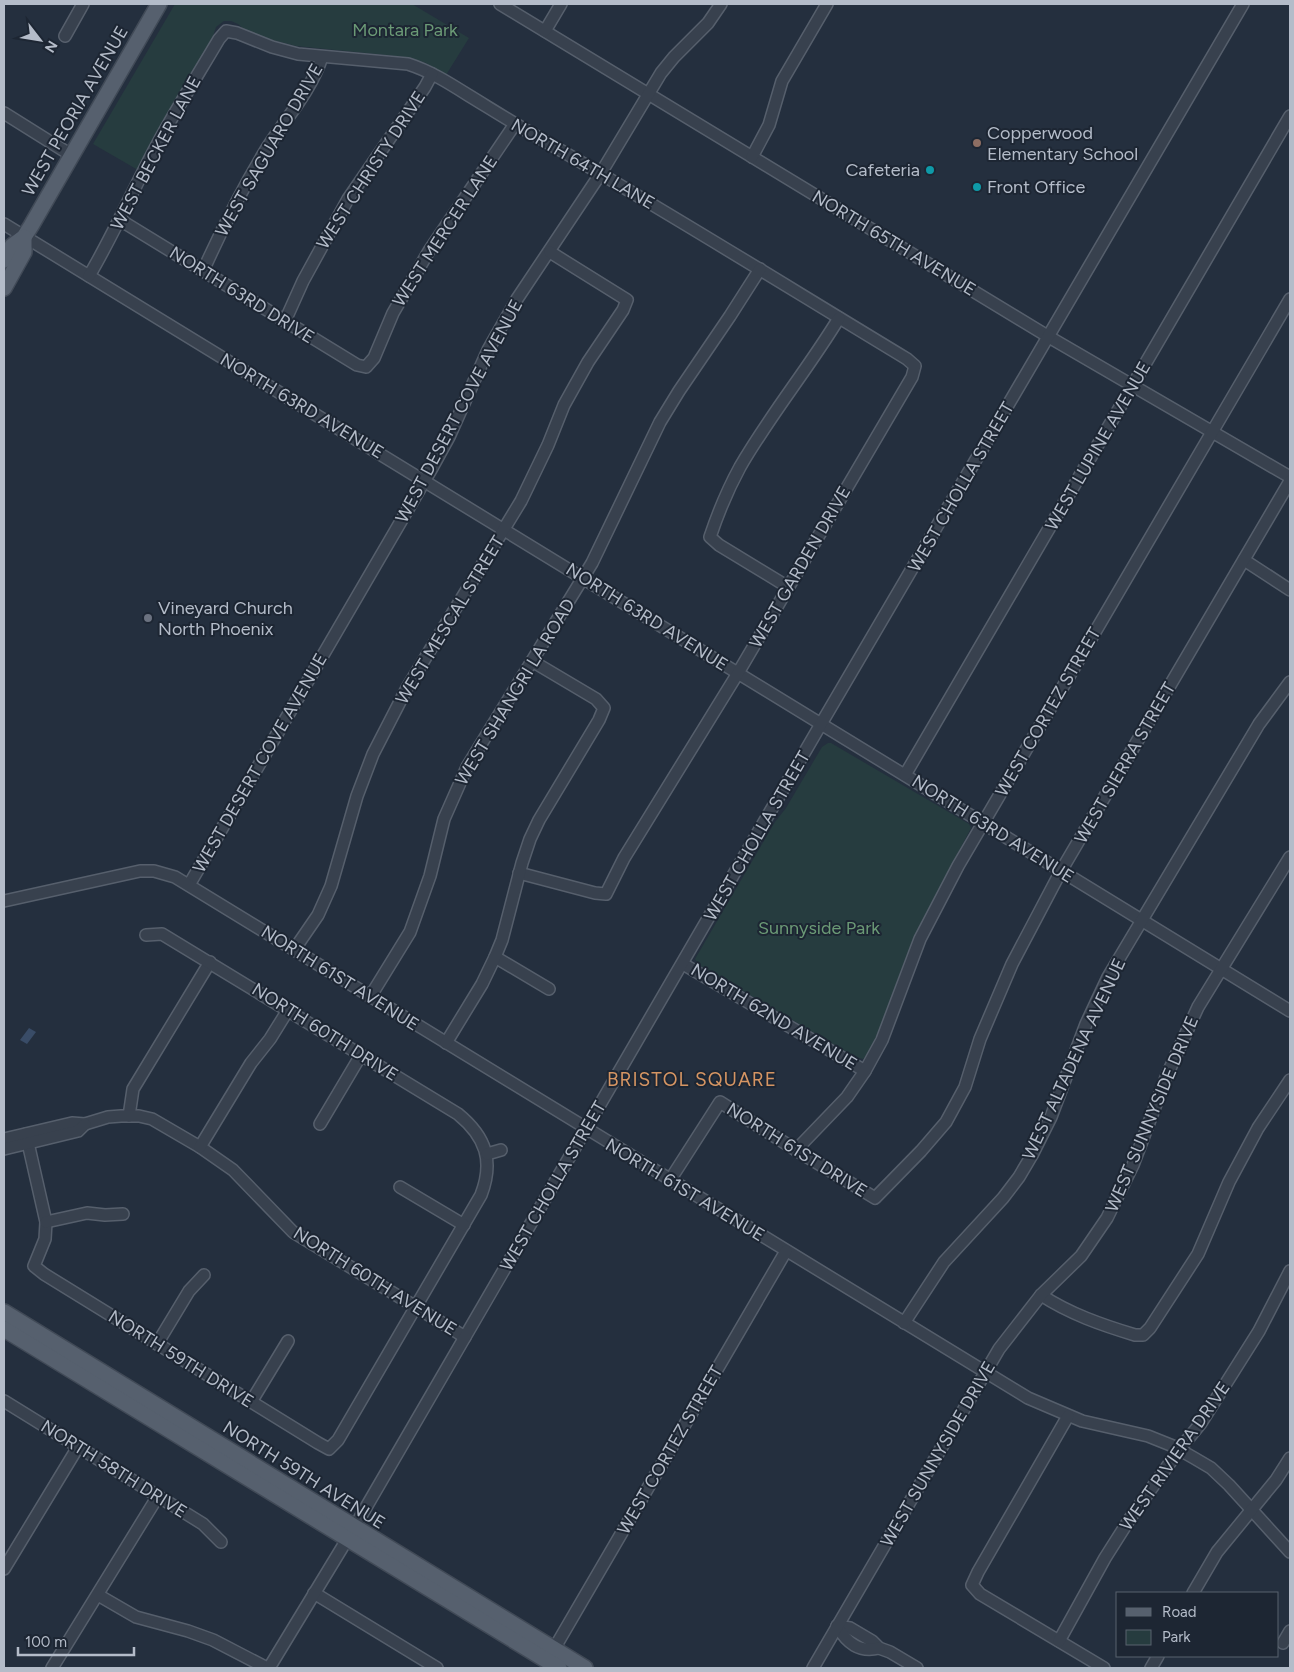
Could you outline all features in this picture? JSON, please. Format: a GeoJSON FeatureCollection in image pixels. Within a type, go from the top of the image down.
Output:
{"type":"FeatureCollection","features":[{"type":"Feature","properties":{"kind":"main road","name":"WEST PEORIA AVENUE"},"geometry":{"type":"LineString","coordinates":[[4,260],[12,246],[24,236],[159,4]]}},
{"type":"Feature","properties":{"kind":"main road","name":"WEST PEORIA AVENUE"},"geometry":{"type":"LineString","coordinates":[[4,288],[24,252],[24,236]]}},
{"type":"Feature","properties":{"kind":"main road","name":"NORTH 59TH AVENUE"},"geometry":{"type":"LineString","coordinates":[[4,1312],[550,1662],[585,1668]]}},
{"type":"Feature","properties":{"kind":"main road","name":"NORTH 59TH AVENUE"},"geometry":{"type":"LineString","coordinates":[[4,1329],[351,1534]]}},
{"type":"Feature","properties":{"kind":"street"},"geometry":{"type":"LineString","coordinates":[[65,36],[83,4]]}},
{"type":"Feature","properties":{"kind":"street","name":"NORTH 65TH AVENUE"},"geometry":{"type":"LineString","coordinates":[[500,4],[1049,337],[1290,477]]}},
{"type":"Feature","properties":{"kind":"street"},"geometry":{"type":"LineString","coordinates":[[545,31],[561,4]]}},
{"type":"Feature","properties":{"kind":"street","name":"WEST DESERT COVE AVENUE"},"geometry":{"type":"LineString","coordinates":[[189,885],[449,437],[488,350],[517,299],[550,252],[668,65],[708,23],[721,4]]}},
{"type":"Feature","properties":{"kind":"street"},"geometry":{"type":"LineString","coordinates":[[752,157],[769,125],[782,81],[827,4]]}},
{"type":"Feature","properties":{"kind":"street","name":"WEST CHOLLA STREET"},"geometry":{"type":"LineString","coordinates":[[268,1668],[351,1534],[1243,4]]}},
{"type":"Feature","properties":{"kind":"street","name":"NORTH 64TH LANE"},"geometry":{"type":"LineString","coordinates":[[226,31],[236,32],[272,47],[298,54],[408,64],[420,68],[760,269],[907,359],[915,366]]}},
{"type":"Feature","properties":{"kind":"street","name":"WEST BECKER LANE"},"geometry":{"type":"LineString","coordinates":[[89,276],[120,220],[159,141],[219,39],[226,31]]}},
{"type":"Feature","properties":{"kind":"street","name":"WEST SAGUARO DRIVE"},"geometry":{"type":"LineString","coordinates":[[203,271],[219,236],[247,184],[268,147],[313,80],[322,57]]}},
{"type":"Feature","properties":{"kind":"street","name":"WEST CHRISTY DRIVE"},"geometry":{"type":"LineString","coordinates":[[285,321],[303,280],[348,199],[432,74]]}},
{"type":"Feature","properties":{"kind":"street"},"geometry":{"type":"LineString","coordinates":[[4,113],[71,155]]}},
{"type":"Feature","properties":{"kind":"street","name":"WEST LUPINE AVENUE"},"geometry":{"type":"LineString","coordinates":[[905,775],[1134,386],[1290,116]]}},
{"type":"Feature","properties":{"kind":"street","name":"WEST MERCER LANE"},"geometry":{"type":"LineString","coordinates":[[366,367],[374,358],[393,313],[429,251],[515,124]]}},
{"type":"Feature","properties":{"kind":"street","name":"NORTH 63RD DRIVE"},"geometry":{"type":"LineString","coordinates":[[120,220],[357,365],[366,367]]}},
{"type":"Feature","properties":{"kind":"street","name":"NORTH 63RD AVENUE"},"geometry":{"type":"LineString","coordinates":[[4,224],[1290,1011]]}},
{"type":"Feature","properties":{"kind":"street","name":"WEST MESCAL STREET"},"geometry":{"type":"LineString","coordinates":[[294,950],[318,915],[331,886],[357,796],[373,754],[407,688],[525,493],[548,445],[564,405],[588,362],[623,310],[627,300],[550,252]]}},
{"type":"Feature","properties":{"kind":"street","name":"WEST SHANGRI LA ROAD"},"geometry":{"type":"LineString","coordinates":[[370,997],[410,932],[430,876],[444,819],[468,767],[583,578],[610,528],[660,422],[678,391],[760,269]]}},
{"type":"Feature","properties":{"kind":"street","name":"WEST CORTEZ STREET"},"geometry":{"type":"LineString","coordinates":[[796,1150],[847,1097],[865,1071],[882,1040],[920,939],[958,866],[1290,299]]}},
{"type":"Feature","properties":{"kind":"street"},"geometry":{"type":"LineString","coordinates":[[788,587],[719,545],[710,537],[727,494],[740,468],[839,318]]}},
{"type":"Feature","properties":{"kind":"street","name":"WEST GARDEN DRIVE"},"geometry":{"type":"LineString","coordinates":[[519,873],[594,893],[606,894],[624,858],[738,673],[912,377],[915,366]]}},
{"type":"Feature","properties":{"kind":"street","name":"WEST SIERRA STREET"},"geometry":{"type":"LineString","coordinates":[[875,1198],[921,1151],[946,1122],[964,1087],[980,1039],[1012,964],[1061,871],[1290,481]]}},
{"type":"Feature","properties":{"kind":"street"},"geometry":{"type":"LineString","coordinates":[[1244,560],[1290,590]]}},
{"type":"Feature","properties":{"kind":"street"},"geometry":{"type":"LineString","coordinates":[[446,1043],[496,957],[530,839],[539,820],[599,720],[604,708],[596,699],[532,661]]}},
{"type":"Feature","properties":{"kind":"street","name":"WEST ALTADENA AVENUE"},"geometry":{"type":"LineString","coordinates":[[904,1323],[944,1262],[1003,1198],[1032,1155],[1051,1117],[1086,1024],[1108,978],[1259,724],[1290,682]]}},
{"type":"Feature","properties":{"kind":"street","name":"WEST SUNNYSIDE DRIVE"},"geometry":{"type":"LineString","coordinates":[[813,1668],[999,1350],[1041,1295],[1081,1256],[1108,1218],[1134,1165],[1167,1075],[1198,1007],[1290,857]]}},
{"type":"Feature","properties":{"kind":"street","name":"NORTH 61ST AVENUE"},"geometry":{"type":"LineString","coordinates":[[4,901],[140,871],[154,871],[166,874],[189,885],[586,1130],[1028,1398],[1068,1416],[1148,1436],[1179,1450],[1211,1468],[1290,1552]]}},
{"type":"Feature","properties":{"kind":"street","name":"NORTH 60TH DRIVE"},"geometry":{"type":"LineString","coordinates":[[146,935],[162,934],[458,1114],[479,1134],[487,1154]]}},
{"type":"Feature","properties":{"kind":"street"},"geometry":{"type":"LineString","coordinates":[[496,957],[549,989]]}},
{"type":"Feature","properties":{"kind":"street"},"geometry":{"type":"LineString","coordinates":[[128,1116],[133,1089],[210,962]]}},
{"type":"Feature","properties":{"kind":"street","name":"NORTH 62ND AVENUE"},"geometry":{"type":"LineString","coordinates":[[683,964],[865,1071]]}},
{"type":"Feature","properties":{"kind":"street"},"geometry":{"type":"LineString","coordinates":[[200,1147],[250,1063],[270,1039],[288,1010]]}},
{"type":"Feature","properties":{"kind":"street"},"geometry":{"type":"LineString","coordinates":[[320,1124],[361,1055]]}},
{"type":"Feature","properties":{"kind":"street"},"geometry":{"type":"LineString","coordinates":[[1041,1295],[1084,1318],[1143,1335],[1150,1328],[1198,1254],[1229,1182],[1258,1128],[1290,1080]]}},
{"type":"Feature","properties":{"kind":"street","name":"NORTH 61ST DRIVE"},"geometry":{"type":"LineString","coordinates":[[670,1180],[720,1102],[875,1198]]}},
{"type":"Feature","properties":{"kind":"street","name":"NORTH 60TH AVENUE"},"geometry":{"type":"LineString","coordinates":[[4,1150],[26,1139],[72,1123],[85,1124],[108,1117],[128,1116],[152,1120],[200,1147],[233,1170],[293,1232],[465,1337]]}},
{"type":"Feature","properties":{"kind":"street","name":"NORTH 60TH AVENUE"},"geometry":{"type":"LineString","coordinates":[[4,1139],[26,1139]]}},
{"type":"Feature","properties":{"kind":"street"},"geometry":{"type":"LineString","coordinates":[[26,1139],[46,1222],[87,1213],[123,1214]]}},
{"type":"Feature","properties":{"kind":"street"},"geometry":{"type":"LineString","coordinates":[[416,1308],[481,1195],[488,1171],[487,1154],[501,1150]]}},
{"type":"Feature","properties":{"kind":"street"},"geometry":{"type":"LineString","coordinates":[[400,1187],[464,1225]]}},
{"type":"Feature","properties":{"kind":"street","name":"NORTH 59TH DRIVE"},"geometry":{"type":"LineString","coordinates":[[46,1222],[45,1239],[34,1266],[44,1274],[329,1449],[338,1440],[416,1308]]}},
{"type":"Feature","properties":{"kind":"street","name":"WEST CORTEZ STREET"},"geometry":{"type":"LineString","coordinates":[[550,1662],[786,1251]]}},
{"type":"Feature","properties":{"kind":"street","name":"WEST RIVIERA DRIVE"},"geometry":{"type":"LineString","coordinates":[[1060,1641],[1126,1525],[1179,1450],[1201,1423],[1259,1331],[1290,1271]]}},
{"type":"Feature","properties":{"kind":"street"},"geometry":{"type":"LineString","coordinates":[[157,1344],[190,1290],[204,1275]]}},
{"type":"Feature","properties":{"kind":"street"},"geometry":{"type":"LineString","coordinates":[[251,1402],[288,1341]]}},
{"type":"Feature","properties":{"kind":"street","name":"NORTH 58TH DRIVE"},"geometry":{"type":"LineString","coordinates":[[4,1401],[203,1524],[221,1542]]}},
{"type":"Feature","properties":{"kind":"street"},"geometry":{"type":"LineString","coordinates":[[1068,1416],[972,1585],[980,1594],[1104,1668]]}},
{"type":"Feature","properties":{"kind":"street"},"geometry":{"type":"LineString","coordinates":[[4,1569],[78,1447]]}},
{"type":"Feature","properties":{"kind":"street"},"geometry":{"type":"LineString","coordinates":[[1194,1592],[1217,1552],[1276,1480],[1290,1458]]}},
{"type":"Feature","properties":{"kind":"street"},"geometry":{"type":"LineString","coordinates":[[52,1668],[158,1496]]}},
{"type":"Feature","properties":{"kind":"street"},"geometry":{"type":"LineString","coordinates":[[314,1593],[437,1668]]}},
{"type":"Feature","properties":{"kind":"street"},"geometry":{"type":"LineString","coordinates":[[98,1595],[136,1617],[213,1640],[268,1668]]}},
{"type":"Feature","properties":{"kind":"street"},"geometry":{"type":"LineString","coordinates":[[837,1626],[844,1639],[858,1647],[868,1651],[879,1648],[890,1652],[917,1668]]}},
{"type":"Feature","properties":{"kind":"street"},"geometry":{"type":"LineString","coordinates":[[1283,1643],[1290,1631]]}},
{"type":"Feature","properties":{"kind":"street"},"geometry":{"type":"LineString","coordinates":[[1151,1668],[1157,1657]]}},
{"type":"Feature","properties":{"kind":"green space","name":"Montara Park"},"geometry":{"type":"Polygon","coordinates":[[[175,4],[412,4],[469,38],[446,75],[426,63],[405,57],[296,46],[246,31],[231,21],[224,21],[216,27],[212,39],[157,133],[138,170],[93,144],[175,4]]]}},
{"type":"Feature","properties":{"kind":"green space","name":"Sunnyside Park"},"geometry":{"type":"Polygon","coordinates":[[[828,743],[969,824],[971,828],[920,926],[870,1052],[863,1059],[855,1057],[699,965],[695,959],[775,822],[786,808],[822,747],[828,743]]]}},
{"type":"Feature","properties":{"kind":"water"},"geometry":{"type":"Polygon","coordinates":[[[29,1028],[36,1032],[27,1044],[20,1040],[29,1028]]]}},
{"type":"Feature","properties":{"kind":"place","name":"Copperwood Elementary School"},"geometry":{"type":"Point","coordinates":[977,143]}},
{"type":"Feature","properties":{"kind":"place","name":"Cafeteria"},"geometry":{"type":"Point","coordinates":[930,170]}},
{"type":"Feature","properties":{"kind":"place","name":"Front Office"},"geometry":{"type":"Point","coordinates":[977,187]}},
{"type":"Feature","properties":{"kind":"place","name":"Vineyard Church North Phoenix"},"geometry":{"type":"Point","coordinates":[148,618]}},
{"type":"Feature","properties":{"kind":"district","name":"BRISTOL SQUARE"},"geometry":{"type":"Point","coordinates":[692,1079]}}]}
